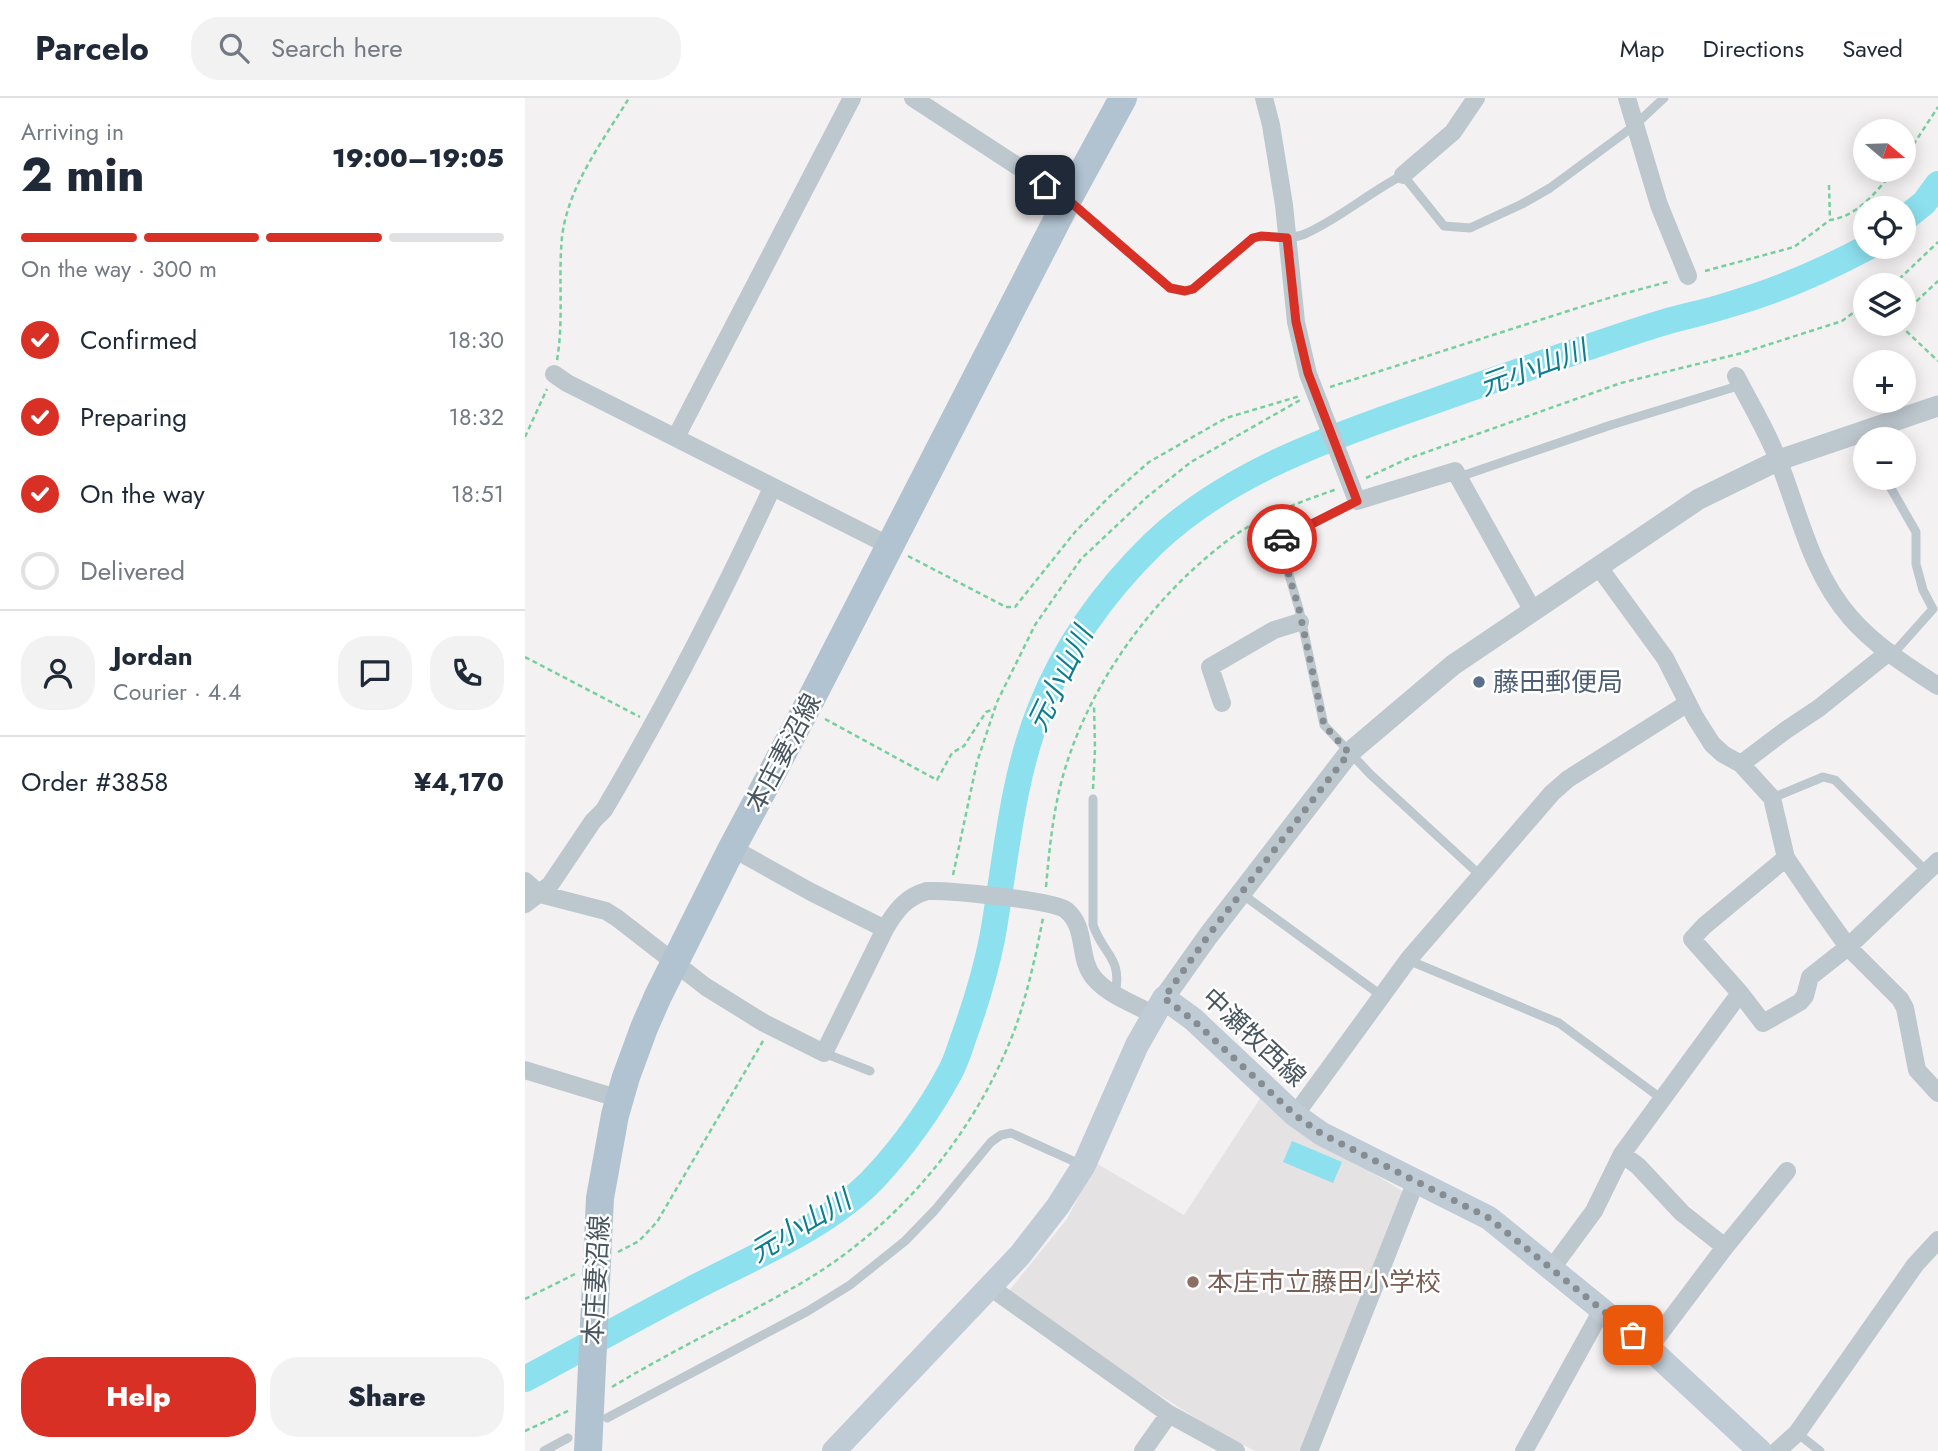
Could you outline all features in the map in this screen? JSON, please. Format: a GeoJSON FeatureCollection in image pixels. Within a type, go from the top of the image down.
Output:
{"type":"FeatureCollection","features":[{"type":"Feature","properties":{"kind":"main road","name":"本庄妻沼線"},"geometry":{"type":"LineString","coordinates":[[578,1444],[590,1397],[586,1283],[620,1099],[644,1028],[732,848],[1067,199],[1123,98]]}},
{"type":"Feature","properties":{"kind":"main road","name":"中瀬牧西線"},"geometry":{"type":"LineString","coordinates":[[1159,1006],[1193,1020],[1295,1115],[1322,1134],[1489,1218],[1649,1348],[1760,1451]]}},
{"type":"Feature","properties":{"kind":"main road"},"geometry":{"type":"LineString","coordinates":[[834,1451],[990,1287],[1035,1236],[1069,1191],[1084,1166],[1137,1045],[1159,1006]]}},
{"type":"Feature","properties":{"kind":"street"},"geometry":{"type":"LineString","coordinates":[[676,437],[852,98]]}},
{"type":"Feature","properties":{"kind":"street"},"geometry":{"type":"LineString","coordinates":[[913,98],[1067,199]]}},
{"type":"Feature","properties":{"kind":"street"},"geometry":{"type":"LineString","coordinates":[[1264,98],[1275,152],[1296,322],[1315,396],[1352,480],[1357,501],[1455,471],[1533,611]]}},
{"type":"Feature","properties":{"kind":"street"},"geometry":{"type":"LineString","coordinates":[[1403,175],[1453,132],[1476,98]]}},
{"type":"Feature","properties":{"kind":"street"},"geometry":{"type":"LineString","coordinates":[[1627,98],[1659,205],[1688,276]]}},
{"type":"Feature","properties":{"kind":"street"},"geometry":{"type":"LineString","coordinates":[[554,374],[566,383],[890,546]]}},
{"type":"Feature","properties":{"kind":"street"},"geometry":{"type":"LineString","coordinates":[[1739,381],[1779,460],[1820,574],[1850,617],[1891,653],[1938,686]]}},
{"type":"Feature","properties":{"kind":"street"},"geometry":{"type":"LineString","coordinates":[[1888,427],[1938,406]]}},
{"type":"Feature","properties":{"kind":"street"},"geometry":{"type":"LineString","coordinates":[[533,899],[606,912],[638,932],[706,987],[824,1053],[885,929],[896,910],[916,894],[938,891],[1065,909],[1080,928],[1084,960],[1092,977],[1115,994],[1159,1006],[1208,936],[1349,753],[1453,665],[1699,499],[1779,460],[1853,440]]}},
{"type":"Feature","properties":{"kind":"street"},"geometry":{"type":"LineString","coordinates":[[533,899],[550,885],[593,821],[604,810],[723,595],[772,488]]}},
{"type":"Feature","properties":{"kind":"street"},"geometry":{"type":"LineString","coordinates":[[1598,566],[1665,658],[1712,744],[1741,764],[1772,798],[1787,858],[1848,947],[1900,999],[1905,1008],[1917,1070],[1938,1093]]}},
{"type":"Feature","properties":{"kind":"street"},"geometry":{"type":"LineString","coordinates":[[1222,704],[1210,667],[1274,630],[1300,622]]}},
{"type":"Feature","properties":{"kind":"street"},"geometry":{"type":"LineString","coordinates":[[1741,764],[1891,653]]}},
{"type":"Feature","properties":{"kind":"street"},"geometry":{"type":"LineString","coordinates":[[1295,1115],[1408,960],[1538,809],[1568,779],[1688,703]]}},
{"type":"Feature","properties":{"kind":"street"},"geometry":{"type":"LineString","coordinates":[[732,848],[885,929]]}},
{"type":"Feature","properties":{"kind":"street"},"geometry":{"type":"LineString","coordinates":[[1787,858],[1704,926],[1692,939],[1763,1023],[1800,1002],[1805,996],[1810,977],[1848,947],[1932,866]]}},
{"type":"Feature","properties":{"kind":"street"},"geometry":{"type":"LineString","coordinates":[[525,881],[533,899]]}},
{"type":"Feature","properties":{"kind":"street"},"geometry":{"type":"LineString","coordinates":[[1552,1268],[1594,1211],[1622,1154],[1740,993]]}},
{"type":"Feature","properties":{"kind":"street"},"geometry":{"type":"LineString","coordinates":[[525,1070],[620,1099]]}},
{"type":"Feature","properties":{"kind":"street"},"geometry":{"type":"LineString","coordinates":[[1622,1154],[1638,1166],[1682,1213],[1725,1247]]}},
{"type":"Feature","properties":{"kind":"street"},"geometry":{"type":"LineString","coordinates":[[1649,1348],[1725,1247],[1787,1171]]}},
{"type":"Feature","properties":{"kind":"street"},"geometry":{"type":"LineString","coordinates":[[1309,1451],[1416,1181]]}},
{"type":"Feature","properties":{"kind":"street"},"geometry":{"type":"LineString","coordinates":[[1777,1451],[1797,1433],[1915,1265],[1938,1240]]}},
{"type":"Feature","properties":{"kind":"street"},"geometry":{"type":"LineString","coordinates":[[990,1287],[1169,1414],[1236,1451]]}},
{"type":"Feature","properties":{"kind":"street"},"geometry":{"type":"LineString","coordinates":[[1524,1451],[1602,1310]]}},
{"type":"Feature","properties":{"kind":"street"},"geometry":{"type":"LineString","coordinates":[[1143,1451],[1169,1414]]}},
{"type":"Feature","properties":{"kind":"lane"},"geometry":{"type":"LineString","coordinates":[[1067,199],[1170,288],[1193,289],[1253,238],[1287,238],[1306,234],[1403,175],[1444,226],[1470,228],[1550,188],[1634,126],[1664,98]]}},
{"type":"Feature","properties":{"kind":"lane"},"geometry":{"type":"LineString","coordinates":[[1459,477],[1739,381]]}},
{"type":"Feature","properties":{"kind":"lane"},"geometry":{"type":"LineString","coordinates":[[1891,653],[1935,610],[1923,590],[1916,564],[1916,532],[1892,490]]}},
{"type":"Feature","properties":{"kind":"lane"},"geometry":{"type":"LineString","coordinates":[[1357,501],[1279,541],[1299,609],[1324,725],[1349,753],[1482,877]]}},
{"type":"Feature","properties":{"kind":"lane"},"geometry":{"type":"LineString","coordinates":[[1772,798],[1823,777],[1835,780],[1932,866]]}},
{"type":"Feature","properties":{"kind":"lane"},"geometry":{"type":"LineString","coordinates":[[1093,799],[1093,925],[1096,936],[1116,966],[1118,979],[1115,994]]}},
{"type":"Feature","properties":{"kind":"lane"},"geometry":{"type":"LineString","coordinates":[[1241,894],[1382,996]]}},
{"type":"Feature","properties":{"kind":"lane"},"geometry":{"type":"LineString","coordinates":[[1408,960],[1559,1023],[1662,1099]]}},
{"type":"Feature","properties":{"kind":"lane"},"geometry":{"type":"LineString","coordinates":[[824,1053],[870,1071]]}},
{"type":"Feature","properties":{"kind":"lane"},"geometry":{"type":"LineString","coordinates":[[607,1418],[808,1311],[850,1285],[905,1241],[935,1210],[991,1142],[1001,1135],[1011,1133],[1084,1166]]}},
{"type":"Feature","properties":{"kind":"lane"},"geometry":{"type":"LineString","coordinates":[[1797,1433],[1820,1451]]}},
{"type":"Feature","properties":{"kind":"lane"},"geometry":{"type":"LineString","coordinates":[[544,1451],[578,1444]]}},
{"type":"Feature","properties":{"kind":"path"},"geometry":{"type":"LineString","coordinates":[[525,437],[554,374],[559,346],[562,234],[568,210],[581,177],[629,98]]}},
{"type":"Feature","properties":{"kind":"path"},"geometry":{"type":"LineString","coordinates":[[1916,141],[1938,107]]}},
{"type":"Feature","properties":{"kind":"path"},"geometry":{"type":"LineString","coordinates":[[890,546],[1006,607],[1015,607],[1075,531],[1109,497],[1149,462],[1227,418],[1315,396],[1615,296],[1794,247],[1830,220],[1839,219],[1864,204],[1884,182]]}},
{"type":"Feature","properties":{"kind":"path"},"geometry":{"type":"LineString","coordinates":[[1829,185],[1830,220]]}},
{"type":"Feature","properties":{"kind":"path"},"geometry":{"type":"LineString","coordinates":[[1906,273],[1938,242]]}},
{"type":"Feature","properties":{"kind":"path"},"geometry":{"type":"LineString","coordinates":[[1916,302],[1938,281]]}},
{"type":"Feature","properties":{"kind":"path"},"geometry":{"type":"LineString","coordinates":[[525,1431],[800,1284],[857,1246],[907,1199],[958,1139],[983,1101],[996,1074],[1026,992],[1043,904],[1050,839],[1061,786],[1075,742],[1094,701],[1128,644],[1183,580],[1221,547],[1253,524],[1352,480],[1621,383],[1742,353],[1842,320],[1853,312]]}},
{"type":"Feature","properties":{"kind":"path"},"geometry":{"type":"LineString","coordinates":[[1911,336],[1938,361]]}},
{"type":"Feature","properties":{"kind":"path"},"geometry":{"type":"LineString","coordinates":[[953,893],[977,762],[995,709],[1008,676],[1035,625],[1081,559],[1147,497],[1191,462],[1315,396]]}},
{"type":"Feature","properties":{"kind":"path"},"geometry":{"type":"LineString","coordinates":[[525,657],[654,724]]}},
{"type":"Feature","properties":{"kind":"path"},"geometry":{"type":"LineString","coordinates":[[1093,799],[1094,701]]}},
{"type":"Feature","properties":{"kind":"path"},"geometry":{"type":"LineString","coordinates":[[806,709],[937,780],[952,753],[964,746],[986,712],[995,709]]}},
{"type":"Feature","properties":{"kind":"path"},"geometry":{"type":"LineString","coordinates":[[610,1256],[639,1241],[657,1222],[772,1026]]}},
{"type":"Feature","properties":{"kind":"path"},"geometry":{"type":"LineString","coordinates":[[525,1299],[586,1283]]}},
{"type":"Feature","properties":{"kind":"shaded area","name":"本庄市立藤田小学校"},"geometry":{"type":"Polygon","coordinates":[[[1263,1094],[1295,1126],[1404,1192],[1304,1451],[1255,1451],[1205,1424],[1100,1357],[1008,1292],[1067,1219],[1096,1163],[1184,1215],[1263,1094]]]}},
{"type":"Feature","properties":{"kind":"water"},"geometry":{"type":"Polygon","coordinates":[[[1292,1141],[1342,1162],[1333,1183],[1283,1162],[1292,1141]]]}},
{"type":"Feature","properties":{"kind":"waterway","name":"元小山川"},"geometry":{"type":"LineString","coordinates":[[1916,209],[1938,184]]}},
{"type":"Feature","properties":{"kind":"waterway","name":"元小山川"},"geometry":{"type":"LineString","coordinates":[[525,1379],[814,1225],[859,1193],[906,1140],[951,1070],[976,1002],[992,939],[1016,792],[1031,735],[1051,684],[1075,640],[1103,600],[1135,562],[1180,521],[1239,481],[1337,436],[1623,335],[1782,287],[1853,254]]}},
{"type":"Feature","properties":{"kind":"way so far"},"geometry":{"type":"LineString","coordinates":[[1282,539],[1279,541],[1299,609],[1324,725],[1349,753],[1208,936],[1164,998],[1193,1020],[1295,1115],[1322,1134],[1489,1218],[1633,1335]]}},
{"type":"Feature","properties":{"kind":"place","name":"藤田郵便局"},"geometry":{"type":"Point","coordinates":[1479,682]}},
{"type":"Feature","properties":{"kind":"place","name":"本庄市立藤田小学校"},"geometry":{"type":"Point","coordinates":[1193,1282]}},
{"type":"Feature","properties":{"kind":"route"},"geometry":{"type":"LineString","coordinates":[[1045,185],[1067,199],[1170,288],[1179,290],[1193,289],[1253,238],[1287,238],[1296,322],[1308,373],[1357,501],[1282,539]]}}]}
